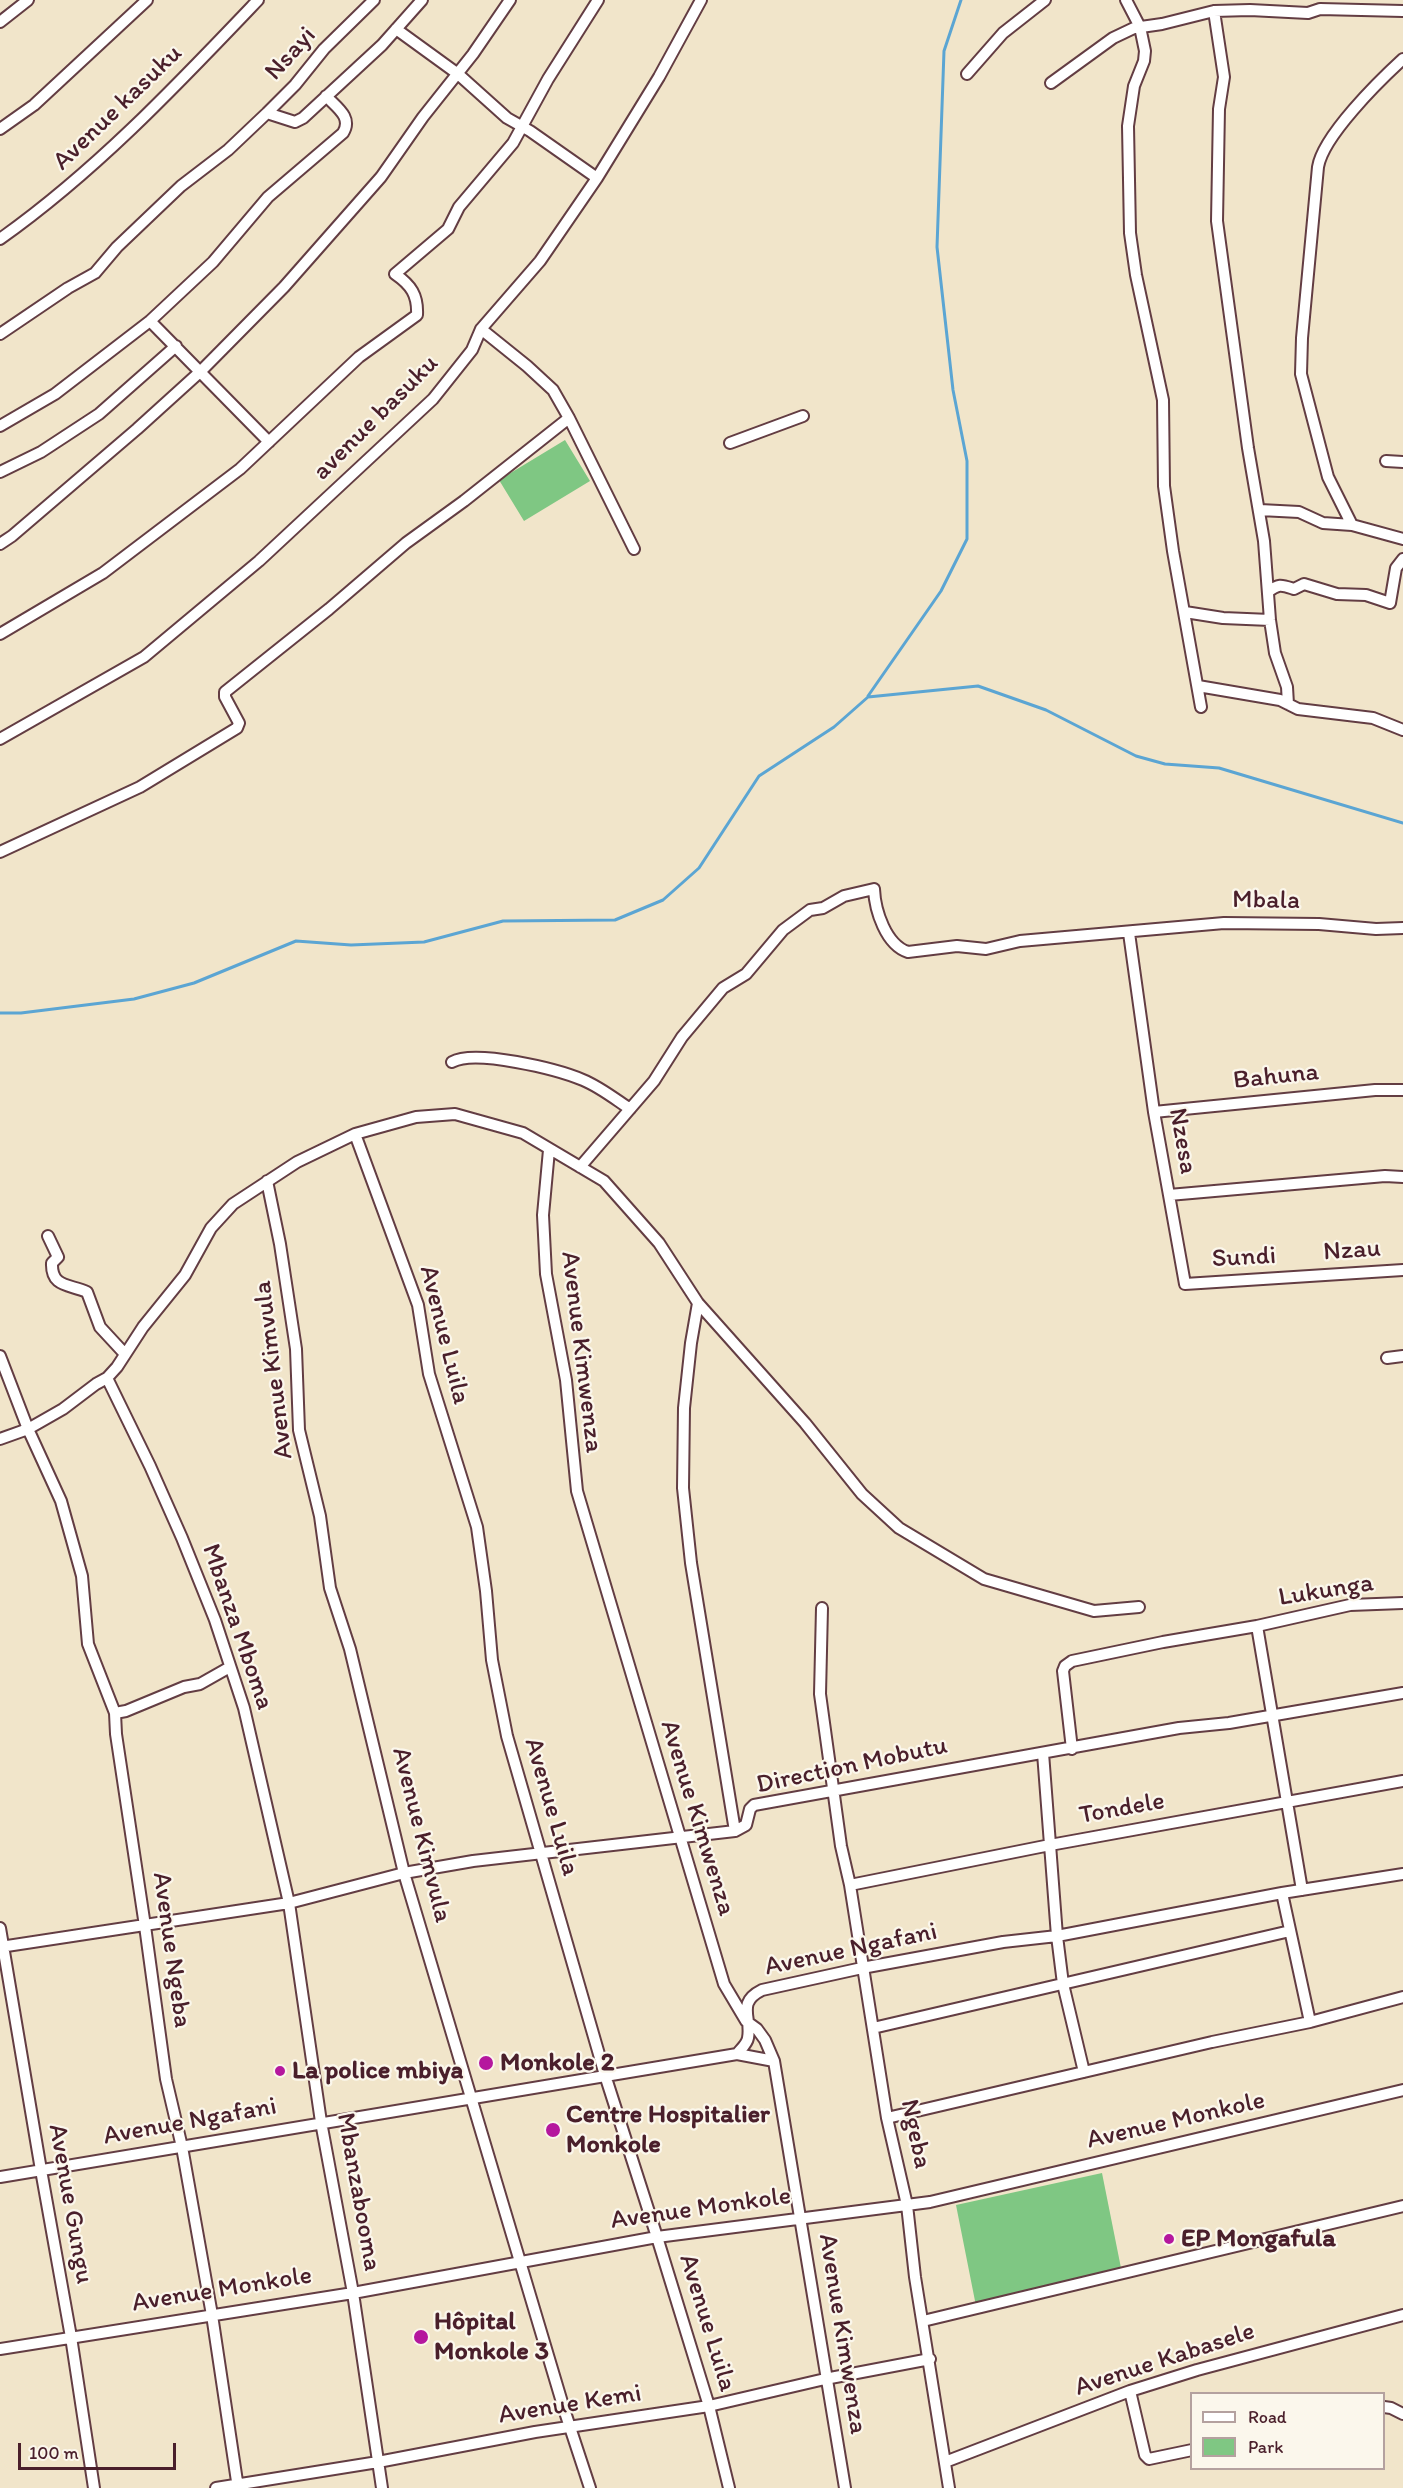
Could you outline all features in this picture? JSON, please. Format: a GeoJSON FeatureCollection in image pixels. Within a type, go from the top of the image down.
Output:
{"type":"FeatureCollection","features":[{"type":"Feature","properties":{"kind":"street"},"geometry":{"type":"LineString","coordinates":[[0,22],[28,0]]}},
{"type":"Feature","properties":{"kind":"street"},"geometry":{"type":"LineString","coordinates":[[0,129],[34,105],[147,0]]}},
{"type":"Feature","properties":{"kind":"street","name":"Avenue kasuku"},"geometry":{"type":"LineString","coordinates":[[0,239],[43,208],[107,153],[258,0]]}},
{"type":"Feature","properties":{"kind":"street","name":"Nsayi"},"geometry":{"type":"LineString","coordinates":[[0,334],[68,288],[95,273],[117,247],[181,186],[228,150],[267,114],[295,85],[324,48],[374,0]]}},
{"type":"Feature","properties":{"kind":"street"},"geometry":{"type":"LineString","coordinates":[[267,114],[299,121],[396,29],[422,0]]}},
{"type":"Feature","properties":{"kind":"street"},"geometry":{"type":"LineString","coordinates":[[0,544],[70,487],[201,371],[284,287],[381,177],[510,0]]}},
{"type":"Feature","properties":{"kind":"street"},"geometry":{"type":"LineString","coordinates":[[0,634],[109,569],[240,469],[358,357],[417,315],[415,294],[405,281],[395,274],[448,229],[459,207],[513,143],[548,79],[598,0]]}},
{"type":"Feature","properties":{"kind":"street","name":"avenue basuku"},"geometry":{"type":"LineString","coordinates":[[0,739],[144,657],[258,561],[433,399],[472,350],[481,329],[540,261],[597,178],[670,59],[701,0]]}},
{"type":"Feature","properties":{"kind":"street"},"geometry":{"type":"LineString","coordinates":[[967,74],[1010,26],[1045,0]]}},
{"type":"Feature","properties":{"kind":"street"},"geometry":{"type":"LineString","coordinates":[[1126,0],[1140,27],[1145,51],[1144,61],[1134,86],[1128,126],[1130,234],[1136,275],[1163,400],[1164,486],[1173,551],[1201,707]]}},
{"type":"Feature","properties":{"kind":"street"},"geometry":{"type":"LineString","coordinates":[[1051,83],[1113,38],[1140,27],[1214,11],[1243,9],[1308,12],[1320,9],[1403,11]]}},
{"type":"Feature","properties":{"kind":"street"},"geometry":{"type":"LineString","coordinates":[[1214,11],[1224,77],[1220,109],[1217,221],[1248,448],[1260,510],[1270,620],[1275,653],[1287,687],[1288,704]]}},
{"type":"Feature","properties":{"kind":"street"},"geometry":{"type":"LineString","coordinates":[[396,29],[458,74],[501,113],[597,178]]}},
{"type":"Feature","properties":{"kind":"street"},"geometry":{"type":"LineString","coordinates":[[1352,525],[1328,477],[1301,374],[1302,338],[1318,167],[1323,150],[1360,102],[1403,59]]}},
{"type":"Feature","properties":{"kind":"street"},"geometry":{"type":"LineString","coordinates":[[0,426],[55,394],[150,321],[213,262],[268,197],[343,133],[347,121],[326,96]]}},
{"type":"Feature","properties":{"kind":"street"},"geometry":{"type":"LineString","coordinates":[[150,321],[269,442]]}},
{"type":"Feature","properties":{"kind":"street"},"geometry":{"type":"LineString","coordinates":[[481,329],[553,390],[634,549]]}},
{"type":"Feature","properties":{"kind":"street"},"geometry":{"type":"LineString","coordinates":[[0,472],[41,452],[99,414],[176,346]]}},
{"type":"Feature","properties":{"kind":"street"},"geometry":{"type":"LineString","coordinates":[[730,443],[803,416]]}},
{"type":"Feature","properties":{"kind":"street"},"geometry":{"type":"LineString","coordinates":[[0,852],[140,787],[237,729],[239,723],[225,697],[225,692],[329,609],[406,543],[464,501],[569,418]]}},
{"type":"Feature","properties":{"kind":"street"},"geometry":{"type":"LineString","coordinates":[[1386,461],[1403,462]]}},
{"type":"Feature","properties":{"kind":"street"},"geometry":{"type":"LineString","coordinates":[[1260,510],[1299,512],[1323,523],[1352,525],[1403,539]]}},
{"type":"Feature","properties":{"kind":"street"},"geometry":{"type":"LineString","coordinates":[[1268,592],[1279,585],[1285,584],[1294,589],[1304,584],[1337,594],[1366,595],[1390,603],[1396,568],[1403,560]]}},
{"type":"Feature","properties":{"kind":"street"},"geometry":{"type":"LineString","coordinates":[[1185,612],[1223,618],[1270,620]]}},
{"type":"Feature","properties":{"kind":"street"},"geometry":{"type":"LineString","coordinates":[[1198,687],[1280,700],[1298,709],[1373,718],[1403,730]]}},
{"type":"Feature","properties":{"kind":"street","name":"Mbala"},"geometry":{"type":"LineString","coordinates":[[630,1109],[654,1081],[682,1037],[723,988],[746,974],[783,930],[804,913],[823,908],[844,896],[874,889],[876,905],[890,938],[895,945],[908,952],[957,946],[986,949],[1020,941],[1224,923],[1403,928]]}},
{"type":"Feature","properties":{"kind":"street","name":"Nzesa"},"geometry":{"type":"LineString","coordinates":[[1129,933],[1168,1195],[1385,1176],[1403,1177]]}},
{"type":"Feature","properties":{"kind":"street"},"geometry":{"type":"LineString","coordinates":[[452,1062],[465,1057],[494,1059],[554,1071],[598,1087],[630,1109],[580,1167]]}},
{"type":"Feature","properties":{"kind":"street","name":"Bahuna"},"geometry":{"type":"LineString","coordinates":[[1154,1112],[1375,1090],[1403,1090]]}},
{"type":"Feature","properties":{"kind":"street"},"geometry":{"type":"LineString","coordinates":[[0,1439],[28,1429],[63,1409],[107,1378],[143,1327],[185,1275],[211,1228],[233,1204],[297,1162],[355,1134],[416,1117],[455,1114],[523,1133],[604,1181],[652,1235],[698,1303],[805,1423],[862,1494],[899,1528],[984,1579],[1094,1611],[1139,1608]]}},
{"type":"Feature","properties":{"kind":"street","name":"Avenue Luila"},"geometry":{"type":"LineString","coordinates":[[355,1134],[418,1305],[429,1374],[477,1527],[492,1660],[507,1736],[605,2075],[709,2406],[729,2488]]}},
{"type":"Feature","properties":{"kind":"street","name":"Avenue Kimwenza"},"geometry":{"type":"LineString","coordinates":[[549,1150],[543,1215],[546,1274],[566,1380],[576,1491],[724,1984],[746,2021],[757,2029],[765,2040],[774,2061],[825,2379],[845,2488]]}},
{"type":"Feature","properties":{"kind":"street","name":"Avenue Kimvula"},"geometry":{"type":"LineString","coordinates":[[267,1181],[280,1244],[296,1349],[299,1430],[320,1516],[330,1588],[350,1649],[404,1873],[564,2409],[590,2488]]}},
{"type":"Feature","properties":{"kind":"street","name":"Sundi"},"geometry":{"type":"LineString","coordinates":[[1168,1195],[1185,1284],[1305,1277]]}},
{"type":"Feature","properties":{"kind":"street"},"geometry":{"type":"LineString","coordinates":[[48,1236],[58,1257],[52,1263],[52,1273],[58,1282],[87,1292],[100,1327],[125,1354]]}},
{"type":"Feature","properties":{"kind":"street","name":"Nzau"},"geometry":{"type":"LineString","coordinates":[[1305,1277],[1403,1270]]}},
{"type":"Feature","properties":{"kind":"street"},"geometry":{"type":"LineString","coordinates":[[1,1947],[289,1903],[404,1873],[473,1861],[735,1831],[691,1563],[683,1488],[684,1408],[698,1303]]}},
{"type":"Feature","properties":{"kind":"street","name":"Avenue Ngeba"},"geometry":{"type":"LineString","coordinates":[[0,1356],[28,1429],[61,1501],[82,1576],[88,1644],[115,1713],[116,1734],[166,2079],[182,2147],[212,2315],[238,2486]]}},
{"type":"Feature","properties":{"kind":"street"},"geometry":{"type":"LineString","coordinates":[[1387,1358],[1403,1356]]}},
{"type":"Feature","properties":{"kind":"street","name":"Mbanza Mboma"},"geometry":{"type":"LineString","coordinates":[[107,1378],[150,1466],[215,1620],[244,1708],[289,1903]]}},
{"type":"Feature","properties":{"kind":"street","name":"Lukunga"},"geometry":{"type":"LineString","coordinates":[[1072,1749],[1063,1671],[1065,1666],[1072,1661],[1162,1642],[1257,1626],[1350,1605],[1403,1603]]}},
{"type":"Feature","properties":{"kind":"street","name":"Ngeba"},"geometry":{"type":"LineString","coordinates":[[822,1608],[820,1694],[841,1846],[850,1886],[887,2118],[907,2205],[949,2488]]}},
{"type":"Feature","properties":{"kind":"street"},"geometry":{"type":"LineString","coordinates":[[1257,1626],[1302,1890]]}},
{"type":"Feature","properties":{"kind":"street"},"geometry":{"type":"LineString","coordinates":[[115,1713],[126,1711],[184,1687],[200,1684],[230,1667]]}},
{"type":"Feature","properties":{"kind":"street","name":"Direction Mobutu"},"geometry":{"type":"LineString","coordinates":[[735,1831],[749,1822],[750,1809],[754,1805],[1179,1728],[1229,1723],[1403,1693]]}},
{"type":"Feature","properties":{"kind":"street"},"geometry":{"type":"LineString","coordinates":[[1043,1753],[1057,1936],[1064,1984],[1084,2072]]}},
{"type":"Feature","properties":{"kind":"street","name":"Tondele"},"geometry":{"type":"LineString","coordinates":[[850,1886],[1050,1845],[1403,1781]]}},
{"type":"Feature","properties":{"kind":"street","name":"Avenue Ngafani"},"geometry":{"type":"LineString","coordinates":[[0,2177],[737,2054],[747,2042],[747,2004],[762,1990],[862,1968],[1003,1942],[1057,1936],[1282,1893],[1403,1874]]}},
{"type":"Feature","properties":{"kind":"street"},"geometry":{"type":"LineString","coordinates":[[1282,1893],[1310,2022]]}},
{"type":"Feature","properties":{"kind":"street","name":"Mbanzabooma"},"geometry":{"type":"LineString","coordinates":[[289,1903],[321,2122],[353,2292],[382,2488]]}},
{"type":"Feature","properties":{"kind":"street","name":"Avenue Gungu"},"geometry":{"type":"LineString","coordinates":[[0,1928],[1,1947],[71,2337],[94,2488]]}},
{"type":"Feature","properties":{"kind":"street"},"geometry":{"type":"LineString","coordinates":[[873,2028],[1290,1931]]}},
{"type":"Feature","properties":{"kind":"street"},"geometry":{"type":"LineString","coordinates":[[887,2118],[1310,2022],[1403,1997]]}},
{"type":"Feature","properties":{"kind":"street"},"geometry":{"type":"LineString","coordinates":[[737,2054],[774,2061]]}},
{"type":"Feature","properties":{"kind":"street","name":"Avenue Monkole"},"geometry":{"type":"LineString","coordinates":[[0,2349],[353,2292],[657,2237],[907,2205],[1112,2160],[1403,2090]]}},
{"type":"Feature","properties":{"kind":"street"},"geometry":{"type":"LineString","coordinates":[[923,2321],[1403,2206]]}},
{"type":"Feature","properties":{"kind":"street","name":"Avenue Kabasele"},"geometry":{"type":"LineString","coordinates":[[945,2462],[1130,2391],[1197,2370],[1403,2315]]}},
{"type":"Feature","properties":{"kind":"street","name":"Avenue Kemi"},"geometry":{"type":"LineString","coordinates":[[216,2488],[378,2463],[571,2426],[709,2406],[825,2379],[930,2359]]}},
{"type":"Feature","properties":{"kind":"street"},"geometry":{"type":"LineString","coordinates":[[1130,2391],[1145,2456],[1149,2459],[1190,2450]]}},
{"type":"Feature","properties":{"kind":"street"},"geometry":{"type":"LineString","coordinates":[[1385,2408],[1391,2408],[1403,2414]]}},
{"type":"Feature","properties":{"kind":"green space"},"geometry":{"type":"Polygon","coordinates":[[[565,440],[590,481],[524,521],[499,480],[565,440]]]}},
{"type":"Feature","properties":{"kind":"green space"},"geometry":{"type":"Polygon","coordinates":[[[1102,2173],[1122,2273],[976,2306],[956,2205],[1102,2173]]]}},
{"type":"Feature","properties":{"kind":"waterway"},"geometry":{"type":"LineString","coordinates":[[868,696],[941,591],[967,539],[967,461],[953,390],[937,247],[944,51],[961,0]]}},
{"type":"Feature","properties":{"kind":"waterway"},"geometry":{"type":"LineString","coordinates":[[0,1013],[21,1013],[134,999],[194,983],[296,941],[351,945],[424,942],[503,921],[615,920],[663,900],[699,868],[759,776],[834,727],[868,697],[978,686],[1046,710],[1136,756],[1165,764],[1219,768],[1403,823]]}},
{"type":"Feature","properties":{"kind":"place","name":"Monkole 2"},"geometry":{"type":"Point","coordinates":[486,2063]}},
{"type":"Feature","properties":{"kind":"place","name":"La police mbiya"},"geometry":{"type":"Point","coordinates":[280,2071]}},
{"type":"Feature","properties":{"kind":"place","name":"Centre Hospitalier Monkole"},"geometry":{"type":"Point","coordinates":[553,2130]}},
{"type":"Feature","properties":{"kind":"place","name":"EP Mongafula"},"geometry":{"type":"Point","coordinates":[1169,2239]}},
{"type":"Feature","properties":{"kind":"place","name":"Hôpital Monkole 3"},"geometry":{"type":"Point","coordinates":[421,2337]}}]}
